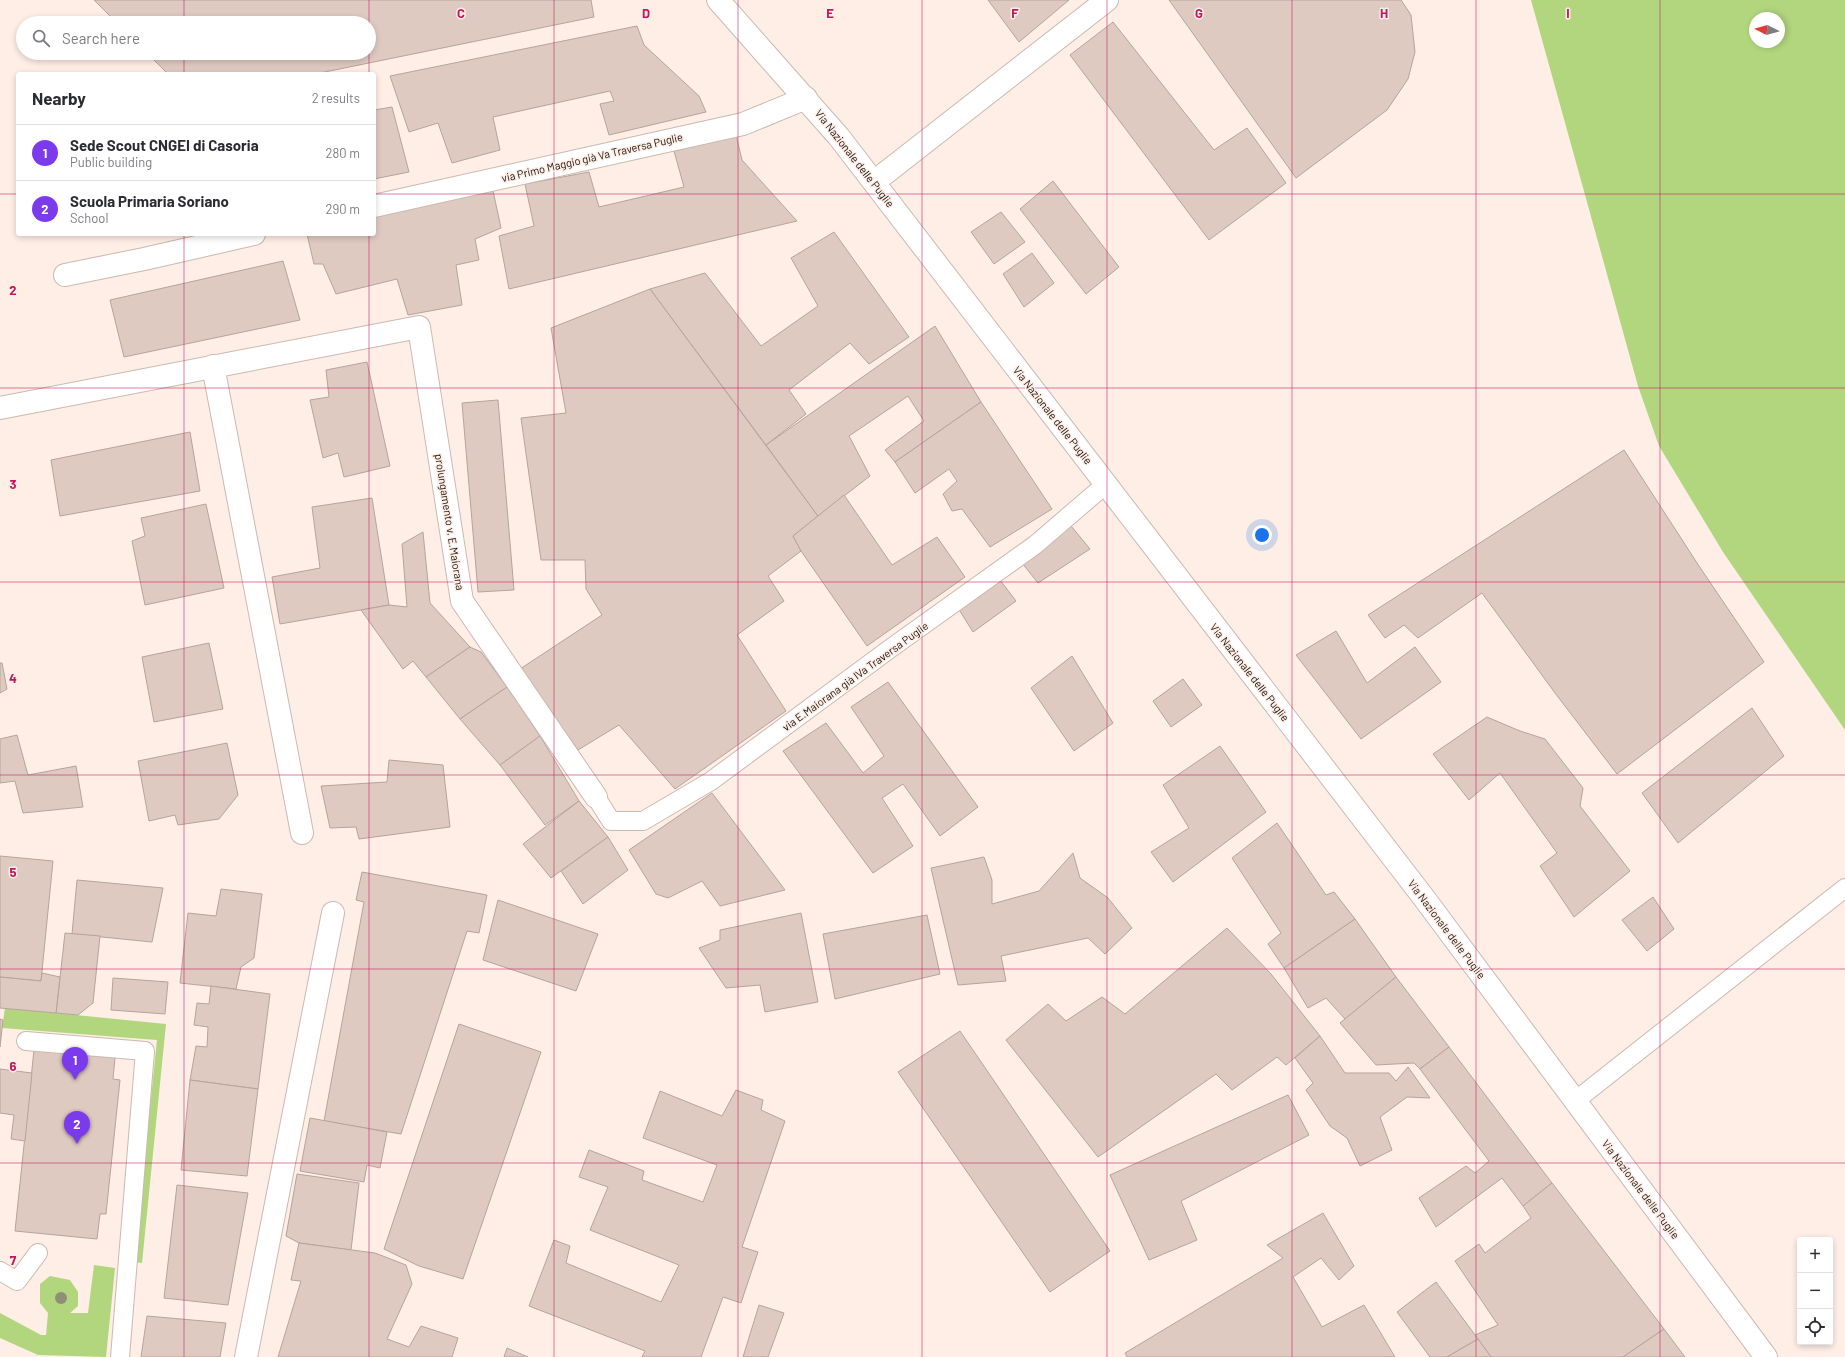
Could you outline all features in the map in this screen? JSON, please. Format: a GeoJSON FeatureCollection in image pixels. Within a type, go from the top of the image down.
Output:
{"type":"FeatureCollection","features":[{"type":"Feature","properties":{"kind":"street","name":"Via Nazionale delle Puglie"},"geometry":{"type":"LineString","coordinates":[[718,0],[829,124],[874,182],[1424,898],[1766,1357]]}},
{"type":"Feature","properties":{"kind":"street"},"geometry":{"type":"LineString","coordinates":[[874,182],[1107,0]]}},
{"type":"Feature","properties":{"kind":"street","name":"via Primo Maggio già Va Traversa Puglie"},"geometry":{"type":"LineString","coordinates":[[376,206],[743,124],[806,98]]}},
{"type":"Feature","properties":{"kind":"street"},"geometry":{"type":"LineString","coordinates":[[65,275],[245,236]]}},
{"type":"Feature","properties":{"kind":"street","name":"prolungamento v. E.Maiorana"},"geometry":{"type":"LineString","coordinates":[[213,366],[419,327],[462,601],[596,798]]}},
{"type":"Feature","properties":{"kind":"street"},"geometry":{"type":"LineString","coordinates":[[0,408],[213,366],[302,833]]}},
{"type":"Feature","properties":{"kind":"street"},"geometry":{"type":"LineString","coordinates":[[246,1357],[333,913]]}},
{"type":"Feature","properties":{"kind":"lane","name":"via E.Maiorana già IVa Traversa Puglie"},"geometry":{"type":"LineString","coordinates":[[596,798],[611,820],[643,821],[711,781],[891,648],[1035,545],[1106,484]]}},
{"type":"Feature","properties":{"kind":"lane"},"geometry":{"type":"LineString","coordinates":[[1575,1101],[1845,888]]}},
{"type":"Feature","properties":{"kind":"lane"},"geometry":{"type":"LineString","coordinates":[[26,1041],[145,1051],[120,1357]]}},
{"type":"Feature","properties":{"kind":"lane"},"geometry":{"type":"LineString","coordinates":[[0,1271],[17,1281],[38,1253]]}},
{"type":"Feature","properties":{"kind":"green space"},"geometry":{"type":"Polygon","coordinates":[[[1531,0],[1845,0],[1845,730],[1723,552],[1659,446],[1638,386],[1531,0]]]}},
{"type":"Feature","properties":{"kind":"green space"},"geometry":{"type":"Polygon","coordinates":[[[5,1008],[166,1024],[142,1263],[134,1262],[157,1040],[2,1028],[5,1008]]]}},
{"type":"Feature","properties":{"kind":"green space"},"geometry":{"type":"Polygon","coordinates":[[[94,1265],[115,1268],[106,1357],[38,1355],[0,1338],[0,1313],[41,1335],[46,1335],[48,1313],[40,1303],[40,1284],[50,1276],[70,1280],[78,1292],[78,1306],[70,1313],[88,1313],[94,1265]]]}},
{"type":"Feature","properties":{"kind":"building"},"geometry":{"type":"Polygon","coordinates":[[[94,0],[591,0],[594,17],[325,72],[166,72],[154,60],[376,60],[376,16],[110,16],[94,0]]]}},
{"type":"Feature","properties":{"kind":"building"},"geometry":{"type":"Polygon","coordinates":[[[988,0],[1069,0],[1019,42],[988,0]]]}},
{"type":"Feature","properties":{"kind":"building"},"geometry":{"type":"Polygon","coordinates":[[[1169,0],[1401,0],[1411,15],[1415,52],[1408,79],[1387,110],[1296,178],[1169,0]]]}},
{"type":"Feature","properties":{"kind":"building"},"geometry":{"type":"Polygon","coordinates":[[[1113,22],[1214,150],[1247,128],[1286,183],[1209,240],[1070,55],[1113,22]]]}},
{"type":"Feature","properties":{"kind":"building"},"geometry":{"type":"Polygon","coordinates":[[[637,26],[644,45],[699,96],[706,112],[609,135],[600,104],[614,101],[610,91],[493,117],[500,150],[452,163],[438,123],[409,132],[390,76],[637,26]]]}},
{"type":"Feature","properties":{"kind":"building"},"geometry":{"type":"Polygon","coordinates":[[[392,107],[409,172],[376,179],[376,110],[392,107]]]}},
{"type":"Feature","properties":{"kind":"building"},"geometry":{"type":"Polygon","coordinates":[[[736,135],[742,160],[797,221],[509,289],[499,236],[534,226],[525,184],[589,172],[599,207],[684,187],[674,151],[736,135]]]}},
{"type":"Feature","properties":{"kind":"building"},"geometry":{"type":"Polygon","coordinates":[[[1053,181],[1119,267],[1086,294],[1020,209],[1053,181]]]}},
{"type":"Feature","properties":{"kind":"building"},"geometry":{"type":"Polygon","coordinates":[[[492,186],[501,228],[475,239],[479,260],[456,265],[462,305],[408,315],[397,279],[336,294],[323,264],[314,264],[307,236],[376,236],[376,214],[492,186]]]}},
{"type":"Feature","properties":{"kind":"building"},"geometry":{"type":"Polygon","coordinates":[[[1001,212],[1025,242],[994,264],[971,232],[1001,212]]]}},
{"type":"Feature","properties":{"kind":"building"},"geometry":{"type":"Polygon","coordinates":[[[834,232],[909,337],[869,364],[850,343],[789,390],[806,414],[766,445],[650,289],[705,273],[761,346],[818,306],[791,258],[834,232]]]}},
{"type":"Feature","properties":{"kind":"building"},"geometry":{"type":"Polygon","coordinates":[[[1032,253],[1054,283],[1024,307],[1003,274],[1032,253]]]}},
{"type":"Feature","properties":{"kind":"building"},"geometry":{"type":"Polygon","coordinates":[[[283,261],[300,320],[124,357],[110,300],[283,261]]]}},
{"type":"Feature","properties":{"kind":"building"},"geometry":{"type":"Polygon","coordinates":[[[650,289],[818,516],[793,536],[801,551],[768,576],[784,601],[737,635],[786,711],[675,789],[619,725],[578,750],[520,669],[602,615],[586,589],[585,560],[541,560],[521,418],[566,413],[551,328],[650,289]]]}},
{"type":"Feature","properties":{"kind":"building"},"geometry":{"type":"Polygon","coordinates":[[[935,326],[981,402],[895,462],[885,450],[924,421],[908,396],[849,436],[870,476],[818,516],[766,445],[935,326]]]}},
{"type":"Feature","properties":{"kind":"building"},"geometry":{"type":"Polygon","coordinates":[[[367,362],[390,466],[344,477],[338,453],[323,458],[310,400],[329,397],[326,370],[367,362]]]}},
{"type":"Feature","properties":{"kind":"building"},"geometry":{"type":"Polygon","coordinates":[[[498,400],[514,590],[478,592],[462,403],[498,400]]]}},
{"type":"Feature","properties":{"kind":"building"},"geometry":{"type":"Polygon","coordinates":[[[981,402],[1052,509],[990,547],[962,509],[952,511],[943,494],[957,481],[949,469],[915,493],[895,462],[981,402]]]}},
{"type":"Feature","properties":{"kind":"building"},"geometry":{"type":"Polygon","coordinates":[[[190,432],[200,491],[60,516],[51,460],[190,432]]]}},
{"type":"Feature","properties":{"kind":"building"},"geometry":{"type":"Polygon","coordinates":[[[1624,450],[1699,566],[1764,662],[1617,774],[1555,693],[1482,593],[1418,638],[1404,625],[1385,638],[1368,615],[1624,450]]]}},
{"type":"Feature","properties":{"kind":"building"},"geometry":{"type":"Polygon","coordinates":[[[844,495],[892,565],[937,537],[965,577],[867,646],[801,551],[793,536],[844,495]]]}},
{"type":"Feature","properties":{"kind":"building"},"geometry":{"type":"Polygon","coordinates":[[[372,498],[389,605],[280,624],[272,577],[320,568],[312,507],[372,498]]]}},
{"type":"Feature","properties":{"kind":"building"},"geometry":{"type":"Polygon","coordinates":[[[206,504],[224,588],[145,605],[132,541],[145,536],[141,518],[206,504]]]}},
{"type":"Feature","properties":{"kind":"building"},"geometry":{"type":"Polygon","coordinates":[[[1071,526],[1090,549],[1038,583],[1022,563],[1071,526]]]}},
{"type":"Feature","properties":{"kind":"building"},"geometry":{"type":"Polygon","coordinates":[[[423,532],[430,603],[470,647],[426,677],[413,661],[403,669],[361,610],[389,605],[407,607],[402,544],[423,532]]]}},
{"type":"Feature","properties":{"kind":"building"},"geometry":{"type":"Polygon","coordinates":[[[1000,580],[1016,601],[973,632],[958,608],[1000,580]]]}},
{"type":"Feature","properties":{"kind":"building"},"geometry":{"type":"Polygon","coordinates":[[[1336,631],[1367,683],[1415,647],[1441,682],[1361,739],[1296,655],[1336,631]]]}},
{"type":"Feature","properties":{"kind":"building"},"geometry":{"type":"Polygon","coordinates":[[[209,643],[223,709],[154,722],[142,657],[209,643]]]}},
{"type":"Feature","properties":{"kind":"building"},"geometry":{"type":"Polygon","coordinates":[[[470,647],[481,652],[507,687],[460,719],[426,677],[470,647]]]}},
{"type":"Feature","properties":{"kind":"building"},"geometry":{"type":"Polygon","coordinates":[[[1072,656],[1113,723],[1074,751],[1031,688],[1072,656]]]}},
{"type":"Feature","properties":{"kind":"building"},"geometry":{"type":"Polygon","coordinates":[[[0,663],[2,663],[7,689],[0,693],[0,663]]]}},
{"type":"Feature","properties":{"kind":"building"},"geometry":{"type":"Polygon","coordinates":[[[1183,679],[1202,705],[1171,727],[1153,701],[1183,679]]]}},
{"type":"Feature","properties":{"kind":"building"},"geometry":{"type":"Polygon","coordinates":[[[888,682],[978,807],[940,836],[903,784],[882,798],[913,846],[873,873],[783,751],[826,723],[863,773],[884,756],[851,707],[888,682]]]}},
{"type":"Feature","properties":{"kind":"building"},"geometry":{"type":"Polygon","coordinates":[[[507,687],[540,736],[500,765],[460,719],[507,687]]]}},
{"type":"Feature","properties":{"kind":"building"},"geometry":{"type":"Polygon","coordinates":[[[1752,708],[1784,756],[1678,843],[1642,793],[1752,708]]]}},
{"type":"Feature","properties":{"kind":"building"},"geometry":{"type":"Polygon","coordinates":[[[1487,717],[1520,731],[1545,739],[1583,788],[1580,806],[1630,871],[1574,917],[1540,866],[1557,853],[1500,773],[1469,800],[1433,754],[1487,717]]]}},
{"type":"Feature","properties":{"kind":"building"},"geometry":{"type":"Polygon","coordinates":[[[17,735],[28,775],[76,766],[83,807],[23,813],[15,781],[0,783],[0,739],[17,735]]]}},
{"type":"Feature","properties":{"kind":"building"},"geometry":{"type":"Polygon","coordinates":[[[540,736],[579,801],[545,825],[500,765],[540,736]]]}},
{"type":"Feature","properties":{"kind":"building"},"geometry":{"type":"Polygon","coordinates":[[[227,743],[238,795],[219,819],[178,825],[175,815],[149,821],[138,761],[227,743]]]}},
{"type":"Feature","properties":{"kind":"building"},"geometry":{"type":"Polygon","coordinates":[[[1220,746],[1266,812],[1173,882],[1151,852],[1189,828],[1163,785],[1220,746]]]}},
{"type":"Feature","properties":{"kind":"building"},"geometry":{"type":"Polygon","coordinates":[[[389,760],[443,765],[450,827],[359,839],[356,827],[330,828],[321,786],[387,782],[389,760]]]}},
{"type":"Feature","properties":{"kind":"building"},"geometry":{"type":"Polygon","coordinates":[[[712,793],[785,890],[720,906],[702,881],[668,898],[656,894],[629,850],[712,793]]]}},
{"type":"Feature","properties":{"kind":"building"},"geometry":{"type":"Polygon","coordinates":[[[579,801],[608,837],[551,878],[523,844],[579,801]]]}},
{"type":"Feature","properties":{"kind":"building"},"geometry":{"type":"Polygon","coordinates":[[[1277,823],[1326,895],[1334,892],[1355,919],[1284,968],[1268,944],[1281,933],[1232,858],[1277,823]]]}},
{"type":"Feature","properties":{"kind":"building"},"geometry":{"type":"Polygon","coordinates":[[[608,837],[628,870],[583,904],[561,871],[608,837]]]}},
{"type":"Feature","properties":{"kind":"building"},"geometry":{"type":"Polygon","coordinates":[[[1073,853],[1080,878],[1108,898],[1132,928],[1105,954],[1088,938],[1001,956],[1006,981],[958,985],[931,868],[984,857],[992,880],[992,904],[1039,891],[1073,853]]]}},
{"type":"Feature","properties":{"kind":"building"},"geometry":{"type":"Polygon","coordinates":[[[0,856],[53,861],[41,981],[0,977],[0,856]]]}},
{"type":"Feature","properties":{"kind":"building"},"geometry":{"type":"Polygon","coordinates":[[[362,872],[487,895],[479,933],[467,931],[401,1134],[324,1121],[364,902],[356,900],[362,872]]]}},
{"type":"Feature","properties":{"kind":"building"},"geometry":{"type":"Polygon","coordinates":[[[77,880],[163,888],[152,942],[72,934],[77,880]]]}},
{"type":"Feature","properties":{"kind":"building"},"geometry":{"type":"Polygon","coordinates":[[[221,889],[262,894],[254,958],[241,967],[236,989],[180,983],[188,913],[216,916],[221,889]]]}},
{"type":"Feature","properties":{"kind":"building"},"geometry":{"type":"Polygon","coordinates":[[[1653,897],[1674,929],[1647,951],[1622,920],[1653,897]]]}},
{"type":"Feature","properties":{"kind":"building"},"geometry":{"type":"Polygon","coordinates":[[[498,900],[598,934],[576,991],[483,960],[498,900]]]}},
{"type":"Feature","properties":{"kind":"building"},"geometry":{"type":"Polygon","coordinates":[[[801,913],[818,1002],[765,1012],[760,985],[726,988],[699,948],[720,940],[720,930],[801,913]]]}},
{"type":"Feature","properties":{"kind":"building"},"geometry":{"type":"Polygon","coordinates":[[[927,915],[940,974],[835,999],[823,934],[927,915]]]}},
{"type":"Feature","properties":{"kind":"building"},"geometry":{"type":"Polygon","coordinates":[[[1355,919],[1396,977],[1345,1019],[1326,998],[1308,1008],[1284,968],[1355,919]]]}},
{"type":"Feature","properties":{"kind":"building"},"geometry":{"type":"Polygon","coordinates":[[[1227,928],[1271,974],[1320,1036],[1286,1065],[1277,1057],[1232,1090],[1216,1074],[1098,1157],[1006,1040],[1048,1004],[1066,1021],[1102,997],[1125,1014],[1227,928]]]}},
{"type":"Feature","properties":{"kind":"building"},"geometry":{"type":"Polygon","coordinates":[[[65,933],[100,936],[93,1003],[78,1015],[56,1013],[65,933]]]}},
{"type":"Feature","properties":{"kind":"building"},"geometry":{"type":"Polygon","coordinates":[[[42,973],[60,977],[56,1013],[0,1008],[0,977],[41,981],[42,973]]]}},
{"type":"Feature","properties":{"kind":"building"},"geometry":{"type":"Polygon","coordinates":[[[1396,977],[1449,1047],[1420,1069],[1414,1063],[1376,1065],[1340,1023],[1396,977]]]}},
{"type":"Feature","properties":{"kind":"building"},"geometry":{"type":"Polygon","coordinates":[[[113,978],[168,982],[165,1014],[111,1010],[113,978]]]}},
{"type":"Feature","properties":{"kind":"building"},"geometry":{"type":"Polygon","coordinates":[[[211,986],[270,994],[258,1089],[190,1080],[196,1046],[207,1047],[208,1027],[194,1025],[197,1003],[209,1004],[211,986]]]}},
{"type":"Feature","properties":{"kind":"building"},"geometry":{"type":"Polygon","coordinates":[[[0,1019],[3,1020],[0,1047],[0,1019]]]}},
{"type":"Feature","properties":{"kind":"building"},"geometry":{"type":"Polygon","coordinates":[[[459,1024],[541,1052],[463,1279],[419,1266],[384,1249],[459,1024]]]}},
{"type":"Feature","properties":{"kind":"building"},"geometry":{"type":"Polygon","coordinates":[[[960,1031],[1110,1251],[1050,1292],[898,1072],[960,1031]]]}},
{"type":"Feature","properties":{"kind":"building"},"geometry":{"type":"Polygon","coordinates":[[[1320,1036],[1345,1073],[1389,1073],[1396,1081],[1408,1067],[1430,1098],[1407,1097],[1380,1117],[1392,1150],[1360,1166],[1347,1138],[1330,1126],[1306,1090],[1313,1083],[1295,1058],[1320,1036]]]}},
{"type":"Feature","properties":{"kind":"building"},"geometry":{"type":"Polygon","coordinates":[[[1449,1047],[1552,1183],[1523,1206],[1502,1178],[1436,1227],[1419,1198],[1466,1166],[1475,1173],[1489,1161],[1420,1069],[1449,1047]]]}},
{"type":"Feature","properties":{"kind":"building"},"geometry":{"type":"Polygon","coordinates":[[[34,1050],[115,1058],[113,1079],[120,1080],[106,1214],[100,1214],[97,1239],[15,1231],[34,1050]]]}},
{"type":"Feature","properties":{"kind":"building"},"geometry":{"type":"Polygon","coordinates":[[[0,1069],[32,1073],[25,1141],[11,1139],[14,1115],[0,1113],[0,1069]]]}},
{"type":"Feature","properties":{"kind":"building"},"geometry":{"type":"Polygon","coordinates":[[[190,1080],[258,1089],[247,1176],[181,1170],[190,1080]]]}},
{"type":"Feature","properties":{"kind":"building"},"geometry":{"type":"Polygon","coordinates":[[[736,1090],[763,1100],[761,1110],[785,1121],[742,1247],[758,1252],[741,1303],[723,1297],[701,1357],[642,1357],[645,1351],[529,1306],[554,1240],[570,1246],[566,1263],[661,1302],[679,1265],[590,1230],[608,1187],[579,1177],[589,1150],[644,1171],[642,1180],[703,1202],[717,1165],[643,1138],[660,1091],[722,1116],[736,1090]]]}},
{"type":"Feature","properties":{"kind":"building"},"geometry":{"type":"Polygon","coordinates":[[[1288,1095],[1309,1135],[1181,1201],[1197,1240],[1149,1260],[1110,1175],[1288,1095]]]}},
{"type":"Feature","properties":{"kind":"building"},"geometry":{"type":"Polygon","coordinates":[[[310,1118],[387,1132],[380,1168],[367,1165],[364,1182],[300,1171],[310,1118]]]}},
{"type":"Feature","properties":{"kind":"building"},"geometry":{"type":"Polygon","coordinates":[[[297,1174],[359,1183],[351,1250],[299,1243],[286,1236],[297,1174]]]}},
{"type":"Feature","properties":{"kind":"building"},"geometry":{"type":"Polygon","coordinates":[[[1552,1183],[1664,1329],[1623,1357],[1491,1357],[1475,1335],[1498,1325],[1455,1261],[1479,1244],[1485,1253],[1531,1218],[1523,1206],[1552,1183]]]}},
{"type":"Feature","properties":{"kind":"building"},"geometry":{"type":"Polygon","coordinates":[[[177,1185],[248,1193],[228,1305],[164,1298],[177,1185]]]}},
{"type":"Feature","properties":{"kind":"building"},"geometry":{"type":"Polygon","coordinates":[[[1323,1213],[1354,1266],[1339,1280],[1321,1258],[1293,1277],[1322,1327],[1364,1305],[1395,1357],[1127,1357],[1125,1353],[1283,1258],[1267,1245],[1323,1213]]]}},
{"type":"Feature","properties":{"kind":"building"},"geometry":{"type":"Polygon","coordinates":[[[299,1243],[375,1253],[406,1265],[412,1284],[387,1339],[409,1347],[421,1326],[458,1338],[452,1357],[278,1357],[301,1281],[291,1280],[299,1243]]]}},
{"type":"Feature","properties":{"kind":"building"},"geometry":{"type":"Polygon","coordinates":[[[1436,1282],[1478,1339],[1447,1357],[1430,1357],[1397,1312],[1436,1282]]]}},
{"type":"Feature","properties":{"kind":"building"},"geometry":{"type":"Polygon","coordinates":[[[759,1305],[784,1313],[768,1357],[743,1357],[759,1305]]]}},
{"type":"Feature","properties":{"kind":"building"},"geometry":{"type":"Polygon","coordinates":[[[147,1316],[226,1323],[220,1357],[141,1357],[147,1316]]]}},
{"type":"Feature","properties":{"kind":"building"},"geometry":{"type":"Polygon","coordinates":[[[1664,1329],[1685,1357],[1623,1357],[1664,1329]]]}},
{"type":"Feature","properties":{"kind":"building"},"geometry":{"type":"Polygon","coordinates":[[[1478,1339],[1491,1357],[1447,1357],[1478,1339]]]}},
{"type":"Feature","properties":{"kind":"building"},"geometry":{"type":"Polygon","coordinates":[[[507,1348],[528,1357],[504,1357],[507,1348]]]}},
{"type":"Feature","properties":{"kind":"place","name":"Sede Scout CNGEI di Casoria"},"geometry":{"type":"Point","coordinates":[75,1080]}},
{"type":"Feature","properties":{"kind":"place","name":"Scuola Primaria Soriano"},"geometry":{"type":"Point","coordinates":[77,1144]}}]}
